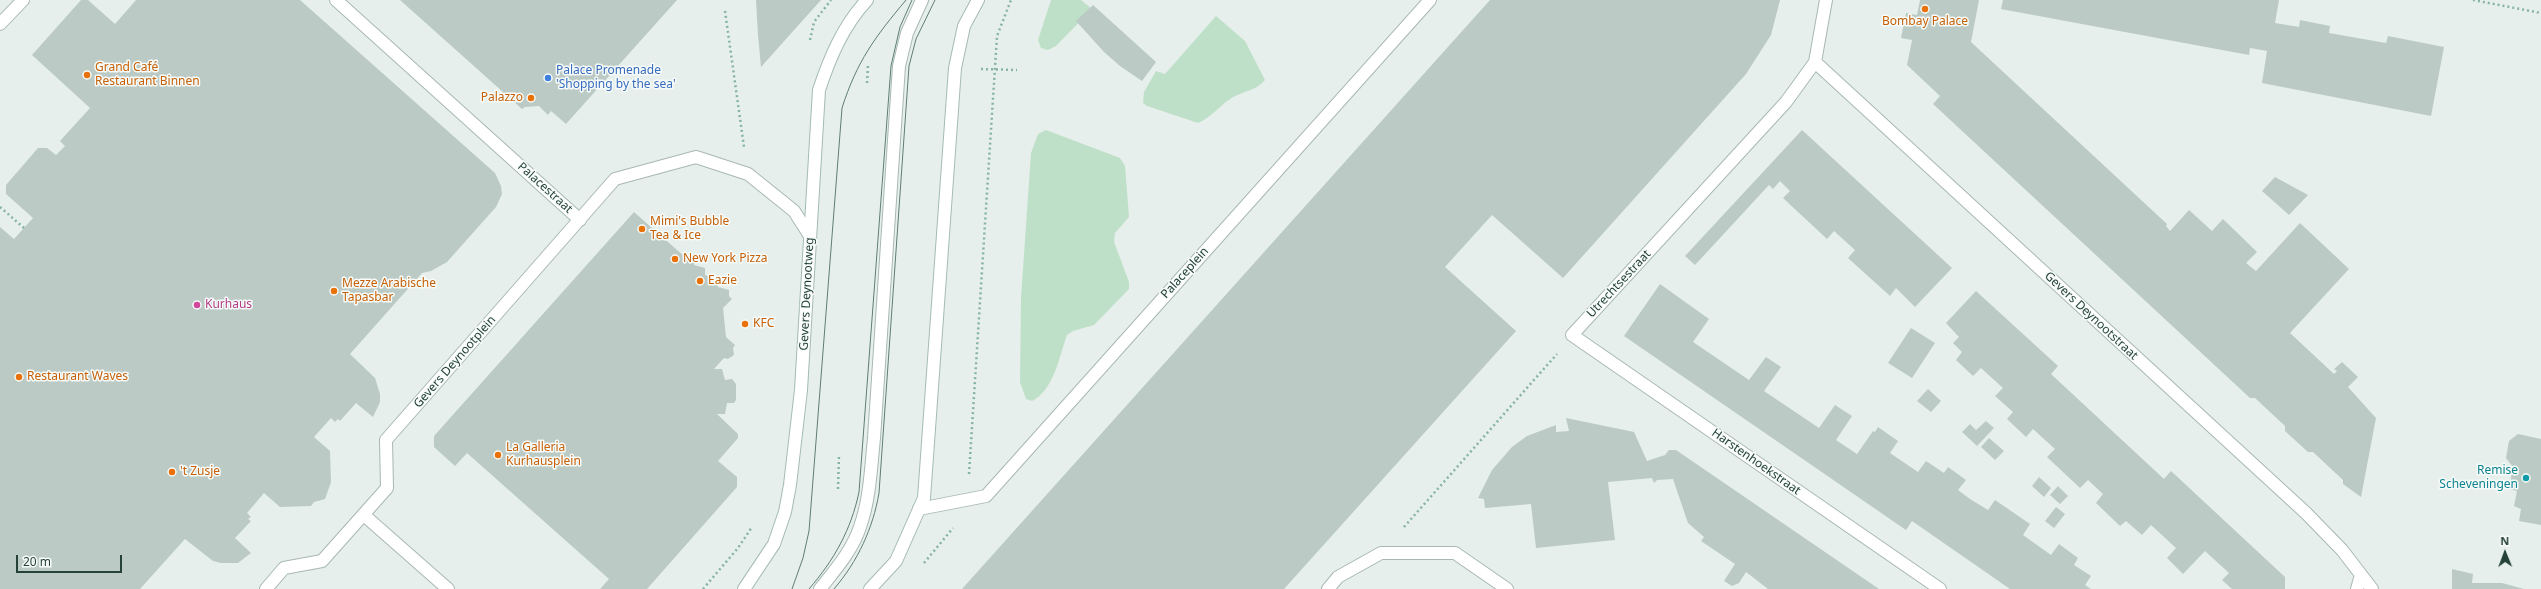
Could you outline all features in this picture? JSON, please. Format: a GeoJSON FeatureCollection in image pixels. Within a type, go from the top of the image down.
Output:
{"type":"FeatureCollection","features":[{"type":"Feature","properties":{"kind":"street"},"geometry":{"type":"LineString","coordinates":[[0,24],[23,0]]}},
{"type":"Feature","properties":{"kind":"street","name":"Palacestraat"},"geometry":{"type":"LineString","coordinates":[[336,0],[580,220],[615,179],[696,157],[748,174],[794,211],[810,236]]}},
{"type":"Feature","properties":{"kind":"street","name":"Gevers Deynootweg"},"geometry":{"type":"LineString","coordinates":[[744,589],[774,544],[785,512],[801,390],[819,90],[830,56],[854,14],[867,0]]}},
{"type":"Feature","properties":{"kind":"street"},"geometry":{"type":"LineString","coordinates":[[820,589],[845,557],[852,544],[860,527],[868,492],[874,438],[899,66],[906,33],[922,0]]}},
{"type":"Feature","properties":{"kind":"street"},"geometry":{"type":"LineString","coordinates":[[870,589],[896,560],[924,498],[927,475],[944,194],[954,68],[964,26],[978,0]]}},
{"type":"Feature","properties":{"kind":"street","name":"Palaceplein"},"geometry":{"type":"LineString","coordinates":[[919,509],[986,496],[1430,0]]}},
{"type":"Feature","properties":{"kind":"street","name":"Utrechtsestraat"},"geometry":{"type":"LineString","coordinates":[[1572,335],[1786,102],[1815,62],[1826,0]]}},
{"type":"Feature","properties":{"kind":"street","name":"Gevers Deynootstraat"},"geometry":{"type":"LineString","coordinates":[[1815,62],[2306,513],[2342,550],[2372,589]]}},
{"type":"Feature","properties":{"kind":"street","name":"Gevers Deynootplein"},"geometry":{"type":"LineString","coordinates":[[266,589],[284,568],[322,561],[365,516],[387,488],[386,440],[580,220]]}},
{"type":"Feature","properties":{"kind":"street","name":"Harstenhoekstraat"},"geometry":{"type":"LineString","coordinates":[[1572,335],[1940,589]]}},
{"type":"Feature","properties":{"kind":"street"},"geometry":{"type":"LineString","coordinates":[[365,516],[448,589]]}},
{"type":"Feature","properties":{"kind":"street"},"geometry":{"type":"LineString","coordinates":[[1328,589],[1338,577],[1381,553],[1455,553],[1507,589]]}},
{"type":"Feature","properties":{"kind":"street"},"geometry":{"type":"LineString","coordinates":[[2357,589],[2361,575]]}},
{"type":"Feature","properties":{"kind":"path"},"geometry":{"type":"LineString","coordinates":[[922,565],[953,529],[969,476],[997,36],[1011,0]]}},
{"type":"Feature","properties":{"kind":"path"},"geometry":{"type":"LineString","coordinates":[[2472,0],[2541,13]]}},
{"type":"Feature","properties":{"kind":"path"},"geometry":{"type":"LineString","coordinates":[[725,11],[748,174]]}},
{"type":"Feature","properties":{"kind":"path"},"geometry":{"type":"LineString","coordinates":[[867,83],[868,65]]}},
{"type":"Feature","properties":{"kind":"path"},"geometry":{"type":"LineString","coordinates":[[954,68],[1017,70]]}},
{"type":"Feature","properties":{"kind":"path"},"geometry":{"type":"LineString","coordinates":[[0,207],[24,228]]}},
{"type":"Feature","properties":{"kind":"path"},"geometry":{"type":"LineString","coordinates":[[1381,553],[1572,335]]}},
{"type":"Feature","properties":{"kind":"path"},"geometry":{"type":"LineString","coordinates":[[838,489],[840,456]]}},
{"type":"Feature","properties":{"kind":"green space"},"geometry":{"type":"Polygon","coordinates":[[[1051,0],[1081,0],[1092,9],[1056,46],[1048,50],[1041,48],[1038,40],[1051,0]]]}},
{"type":"Feature","properties":{"kind":"green space"},"geometry":{"type":"Polygon","coordinates":[[[1216,16],[1245,41],[1265,80],[1255,88],[1233,97],[1208,118],[1198,123],[1147,106],[1143,103],[1144,92],[1156,71],[1165,74],[1216,16]]]}},
{"type":"Feature","properties":{"kind":"green space"},"geometry":{"type":"Polygon","coordinates":[[[1046,130],[1120,158],[1125,166],[1129,217],[1115,233],[1114,242],[1129,282],[1129,289],[1094,325],[1073,331],[1067,335],[1051,381],[1046,389],[1032,401],[1026,399],[1020,382],[1021,298],[1031,153],[1038,134],[1046,130]]]}},
{"type":"Feature","properties":{"kind":"building","name":"Kurhaus"},"geometry":{"type":"Polygon","coordinates":[[[81,0],[88,0],[115,24],[136,0],[300,0],[495,173],[501,186],[502,194],[496,207],[447,262],[431,271],[422,273],[350,354],[375,378],[380,394],[380,402],[373,417],[356,403],[340,421],[338,419],[335,422],[331,418],[314,437],[330,451],[331,482],[325,499],[314,502],[311,506],[280,507],[264,493],[247,513],[251,517],[248,519],[251,521],[235,538],[251,553],[238,563],[221,563],[213,561],[185,539],[140,589],[0,589],[0,227],[14,239],[33,218],[6,194],[6,185],[38,148],[47,148],[56,155],[65,146],[60,141],[90,108],[32,55],[81,0]]]}},
{"type":"Feature","properties":{"kind":"building","name":"Palace Promenade 'Shopping by the sea'"},"geometry":{"type":"Polygon","coordinates":[[[400,0],[677,0],[566,124],[551,111],[548,115],[539,106],[525,107],[522,109],[400,0]]]}},
{"type":"Feature","properties":{"kind":"building"},"geometry":{"type":"Polygon","coordinates":[[[756,0],[821,0],[761,67],[758,35],[756,0]]]}},
{"type":"Feature","properties":{"kind":"building"},"geometry":{"type":"Polygon","coordinates":[[[1490,0],[1780,0],[1771,35],[1746,74],[1563,278],[1492,215],[1445,267],[1516,331],[1284,589],[962,589],[1490,0]]]}},
{"type":"Feature","properties":{"kind":"building"},"geometry":{"type":"Polygon","coordinates":[[[1920,0],[1979,0],[1971,42],[2167,224],[2166,226],[2170,231],[2189,210],[2212,231],[2223,219],[2257,252],[2246,263],[2256,271],[2300,223],[2349,269],[2290,333],[2334,374],[2337,371],[2334,369],[2342,362],[2358,377],[2348,387],[2376,418],[2361,497],[2343,484],[2343,480],[2313,452],[2308,452],[2285,431],[2285,426],[2255,398],[2250,398],[1933,104],[1940,96],[1907,65],[1912,40],[1901,38],[1906,13],[1917,15],[1920,0]]]}},
{"type":"Feature","properties":{"kind":"building"},"geometry":{"type":"Polygon","coordinates":[[[2003,0],[2279,0],[2275,23],[2299,27],[2300,20],[2330,26],[2329,33],[2386,43],[2388,36],[2444,47],[2431,116],[2262,83],[2267,51],[2250,48],[2249,55],[2001,9],[2003,0]]]}},
{"type":"Feature","properties":{"kind":"building"},"geometry":{"type":"Polygon","coordinates":[[[1093,5],[1156,62],[1142,81],[1120,66],[1104,52],[1076,21],[1093,5]]]}},
{"type":"Feature","properties":{"kind":"building"},"geometry":{"type":"Polygon","coordinates":[[[1802,130],[1952,268],[1915,307],[1896,288],[1890,296],[1848,258],[1855,250],[1834,231],[1827,239],[1783,198],[1790,191],[1780,181],[1773,189],[1769,185],[1695,265],[1685,256],[1802,130]]]}},
{"type":"Feature","properties":{"kind":"building"},"geometry":{"type":"Polygon","coordinates":[[[2275,177],[2308,195],[2289,215],[2262,191],[2275,177]]]}},
{"type":"Feature","properties":{"kind":"building"},"geometry":{"type":"Polygon","coordinates":[[[634,212],[685,257],[692,256],[695,262],[694,265],[705,268],[705,275],[718,280],[718,287],[729,290],[729,296],[732,299],[723,308],[726,337],[735,345],[733,348],[734,355],[728,359],[724,358],[714,369],[722,369],[725,380],[732,379],[736,384],[736,400],[734,403],[727,403],[725,414],[717,414],[738,434],[738,438],[718,461],[737,477],[737,487],[647,589],[600,589],[609,579],[467,453],[455,466],[434,447],[434,436],[634,212]]]}},
{"type":"Feature","properties":{"kind":"building"},"geometry":{"type":"Polygon","coordinates":[[[1660,284],[1709,319],[1693,342],[1749,380],[1766,357],[1781,367],[1764,391],[1819,428],[1835,405],[1852,416],[1836,440],[1857,454],[1873,431],[1875,432],[1878,427],[1898,441],[1890,453],[1918,472],[1926,461],[1944,473],[1948,467],[1966,480],[1958,490],[1970,499],[1988,510],[1995,500],[2030,524],[2023,535],[2051,555],[2059,544],[2078,558],[2074,565],[2091,576],[2085,585],[2091,589],[2010,589],[1912,521],[1906,530],[1624,336],[1660,284]]]}},
{"type":"Feature","properties":{"kind":"building"},"geometry":{"type":"Polygon","coordinates":[[[1976,291],[2058,366],[2051,374],[2164,479],[2171,471],[2285,577],[2285,589],[2232,589],[2222,580],[2229,573],[2205,551],[2183,574],[2167,558],[2176,548],[2151,525],[2142,535],[2126,521],[2120,526],[2096,503],[2103,494],[2088,480],[2080,488],[2047,457],[2055,449],[2033,429],[2026,437],[2007,419],[2013,412],[1995,396],[2003,388],[1981,368],[1973,376],[1956,360],[1962,352],[1953,343],[1959,337],[1946,323],[1976,291]]]}},
{"type":"Feature","properties":{"kind":"building"},"geometry":{"type":"Polygon","coordinates":[[[1911,328],[1935,343],[1912,378],[1888,363],[1911,328]]]}},
{"type":"Feature","properties":{"kind":"building"},"geometry":{"type":"Polygon","coordinates":[[[1928,389],[1941,401],[1931,412],[1917,401],[1928,389]]]}},
{"type":"Feature","properties":{"kind":"building"},"geometry":{"type":"Polygon","coordinates":[[[1566,418],[1634,432],[1647,461],[1665,455],[1669,450],[1676,450],[1879,589],[1768,589],[1746,572],[1739,583],[1732,586],[1724,581],[1735,564],[1701,541],[1704,537],[1688,523],[1673,479],[1657,480],[1654,483],[1652,478],[1608,482],[1615,540],[1536,548],[1531,504],[1485,508],[1484,499],[1478,498],[1492,470],[1512,447],[1527,436],[1556,425],[1556,432],[1569,431],[1566,418]]]}},
{"type":"Feature","properties":{"kind":"building"},"geometry":{"type":"Polygon","coordinates":[[[1986,421],[1994,428],[1977,446],[1962,432],[1970,424],[1976,430],[1986,421]]]}},
{"type":"Feature","properties":{"kind":"building","name":"Remise Scheveningen"},"geometry":{"type":"Polygon","coordinates":[[[2518,434],[2541,439],[2541,525],[2519,521],[2521,509],[2514,506],[2517,491],[2509,489],[2513,467],[2506,458],[2509,441],[2518,434]]]}},
{"type":"Feature","properties":{"kind":"building"},"geometry":{"type":"Polygon","coordinates":[[[1989,438],[2004,451],[1995,460],[1981,447],[1989,438]]]}},
{"type":"Feature","properties":{"kind":"building"},"geometry":{"type":"Polygon","coordinates":[[[2039,477],[2051,488],[2044,497],[2032,486],[2039,477]]]}},
{"type":"Feature","properties":{"kind":"building"},"geometry":{"type":"Polygon","coordinates":[[[2058,486],[2068,496],[2060,504],[2050,495],[2058,486]]]}},
{"type":"Feature","properties":{"kind":"building"},"geometry":{"type":"Polygon","coordinates":[[[2056,507],[2065,514],[2054,528],[2045,521],[2056,507]]]}},
{"type":"Feature","properties":{"kind":"building"},"geometry":{"type":"Polygon","coordinates":[[[2452,569],[2473,574],[2472,583],[2502,583],[2524,589],[2452,589],[2452,569]]]}},
{"type":"Feature","properties":{"kind":"tram line"},"geometry":{"type":"LineString","coordinates":[[792,589],[803,558],[809,531],[842,108],[854,76],[868,50],[906,0]]}},
{"type":"Feature","properties":{"kind":"tram line"},"geometry":{"type":"LineString","coordinates":[[809,589],[834,556],[846,532],[856,506],[859,492],[891,66],[900,27],[912,0]]}},
{"type":"Feature","properties":{"kind":"tram line"},"geometry":{"type":"LineString","coordinates":[[834,589],[843,578],[863,544],[873,519],[879,493],[909,66],[916,39],[935,0]]}},
{"type":"Feature","properties":{"kind":"place","name":"Bombay Palace"},"geometry":{"type":"Point","coordinates":[1925,9]}},
{"type":"Feature","properties":{"kind":"place","name":"Grand Café Restaurant Binnen"},"geometry":{"type":"Point","coordinates":[87,75]}},
{"type":"Feature","properties":{"kind":"place","name":"Palace Promenade 'Shopping by the sea'"},"geometry":{"type":"Point","coordinates":[548,78]}},
{"type":"Feature","properties":{"kind":"place","name":"Palazzo"},"geometry":{"type":"Point","coordinates":[531,98]}},
{"type":"Feature","properties":{"kind":"place","name":"Mimi's Bubble Tea & Ice"},"geometry":{"type":"Point","coordinates":[642,229]}},
{"type":"Feature","properties":{"kind":"place","name":"New York Pizza"},"geometry":{"type":"Point","coordinates":[675,259]}},
{"type":"Feature","properties":{"kind":"place","name":"Eazie"},"geometry":{"type":"Point","coordinates":[700,281]}},
{"type":"Feature","properties":{"kind":"place","name":"Mezze Arabische Tapasbar"},"geometry":{"type":"Point","coordinates":[334,291]}},
{"type":"Feature","properties":{"kind":"place","name":"Kurhaus"},"geometry":{"type":"Point","coordinates":[197,305]}},
{"type":"Feature","properties":{"kind":"place","name":"KFC"},"geometry":{"type":"Point","coordinates":[745,324]}},
{"type":"Feature","properties":{"kind":"place","name":"Restaurant Waves"},"geometry":{"type":"Point","coordinates":[19,377]}},
{"type":"Feature","properties":{"kind":"place","name":"La Galleria Kurhausplein"},"geometry":{"type":"Point","coordinates":[498,455]}},
{"type":"Feature","properties":{"kind":"place","name":"'t Zusje"},"geometry":{"type":"Point","coordinates":[172,472]}},
{"type":"Feature","properties":{"kind":"place","name":"Remise Scheveningen"},"geometry":{"type":"Point","coordinates":[2526,478]}}]}
